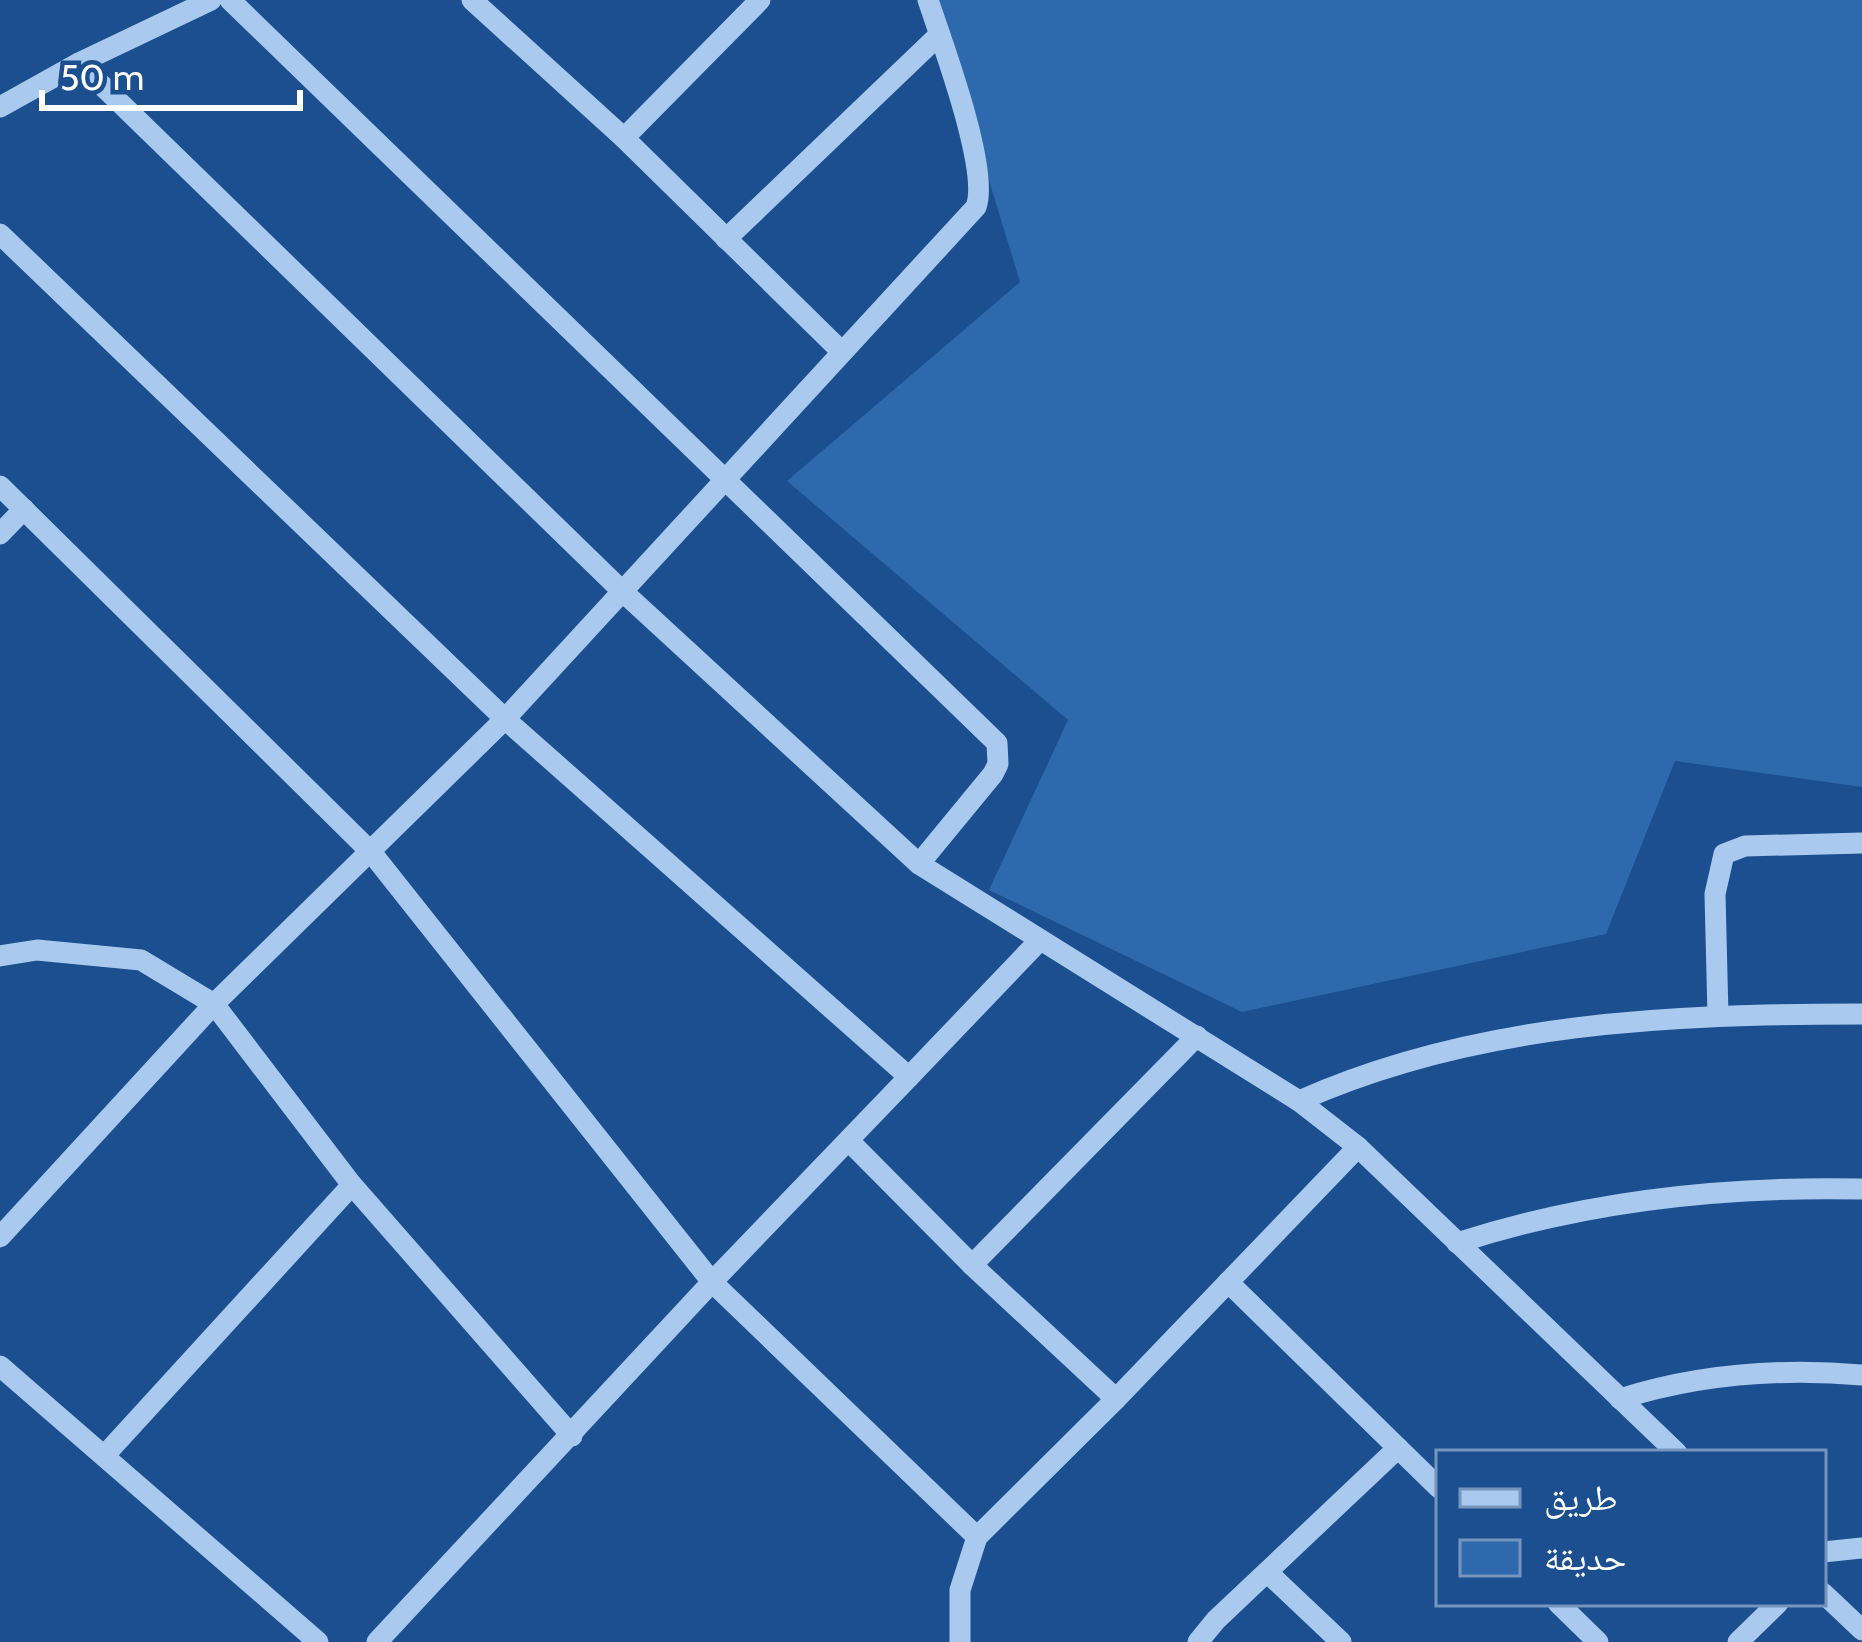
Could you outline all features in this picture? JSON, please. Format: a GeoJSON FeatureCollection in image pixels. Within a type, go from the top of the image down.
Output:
{"type":"FeatureCollection","features":[{"type":"Feature","properties":{"kind":"street"},"geometry":{"type":"LineString","coordinates":[[0,107],[212,0]]}},
{"type":"Feature","properties":{"kind":"street"},"geometry":{"type":"LineString","coordinates":[[230,0],[998,743],[993,774],[920,864]]}},
{"type":"Feature","properties":{"kind":"street"},"geometry":{"type":"LineString","coordinates":[[472,0],[624,138],[840,350]]}},
{"type":"Feature","properties":{"kind":"street"},"geometry":{"type":"LineString","coordinates":[[624,138],[760,0]]}},
{"type":"Feature","properties":{"kind":"street"},"geometry":{"type":"LineString","coordinates":[[0,1237],[214,1004],[505,719],[970,214],[979,199],[976,159],[928,0]]}},
{"type":"Feature","properties":{"kind":"street"},"geometry":{"type":"LineString","coordinates":[[726,239],[939,35]]}},
{"type":"Feature","properties":{"kind":"street"},"geometry":{"type":"LineString","coordinates":[[80,63],[621,590],[920,864],[1299,1101],[1358,1147],[1674,1450]]}},
{"type":"Feature","properties":{"kind":"street"},"geometry":{"type":"LineString","coordinates":[[0,234],[505,719],[909,1077]]}},
{"type":"Feature","properties":{"kind":"street"},"geometry":{"type":"LineString","coordinates":[[0,485],[371,852],[712,1282],[977,1537]]}},
{"type":"Feature","properties":{"kind":"street"},"geometry":{"type":"LineString","coordinates":[[0,534],[24,509]]}},
{"type":"Feature","properties":{"kind":"street"},"geometry":{"type":"LineString","coordinates":[[1718,1016],[1715,894],[1724,854],[1745,846],[1862,843]]}},
{"type":"Feature","properties":{"kind":"street"},"geometry":{"type":"LineString","coordinates":[[377,1642],[712,1282],[1039,941]]}},
{"type":"Feature","properties":{"kind":"street"},"geometry":{"type":"LineString","coordinates":[[0,956],[38,950],[141,961],[214,1004],[352,1185],[572,1436]]}},
{"type":"Feature","properties":{"kind":"street"},"geometry":{"type":"LineString","coordinates":[[1299,1101],[1398,1062],[1466,1046],[1629,1021],[1862,1014]]}},
{"type":"Feature","properties":{"kind":"street"},"geometry":{"type":"LineString","coordinates":[[972,1265],[1197,1036]]}},
{"type":"Feature","properties":{"kind":"street"},"geometry":{"type":"LineString","coordinates":[[850,1142],[1116,1400]]}},
{"type":"Feature","properties":{"kind":"street"},"geometry":{"type":"LineString","coordinates":[[960,1642],[960,1590],[977,1537],[1116,1400],[1358,1147]]}},
{"type":"Feature","properties":{"kind":"street"},"geometry":{"type":"LineString","coordinates":[[104,1456],[352,1185]]}},
{"type":"Feature","properties":{"kind":"street"},"geometry":{"type":"LineString","coordinates":[[1457,1243],[1505,1227],[1624,1203],[1782,1188],[1862,1190]]}},
{"type":"Feature","properties":{"kind":"street"},"geometry":{"type":"LineString","coordinates":[[1228,1282],[1436,1485]]}},
{"type":"Feature","properties":{"kind":"street"},"geometry":{"type":"LineString","coordinates":[[0,1366],[318,1642]]}},
{"type":"Feature","properties":{"kind":"street"},"geometry":{"type":"LineString","coordinates":[[1621,1399],[1664,1385],[1716,1377],[1824,1372],[1862,1376]]}},
{"type":"Feature","properties":{"kind":"street"},"geometry":{"type":"LineString","coordinates":[[1198,1642],[1398,1448]]}},
{"type":"Feature","properties":{"kind":"street"},"geometry":{"type":"LineString","coordinates":[[1826,1552],[1862,1548]]}},
{"type":"Feature","properties":{"kind":"street"},"geometry":{"type":"LineString","coordinates":[[1267,1572],[1341,1642]]}},
{"type":"Feature","properties":{"kind":"street"},"geometry":{"type":"LineString","coordinates":[[1826,1596],[1862,1630]]}},
{"type":"Feature","properties":{"kind":"street"},"geometry":{"type":"LineString","coordinates":[[1561,1606],[1598,1642]]}},
{"type":"Feature","properties":{"kind":"street"},"geometry":{"type":"LineString","coordinates":[[1738,1642],[1775,1606]]}},
{"type":"Feature","properties":{"kind":"green space"},"geometry":{"type":"Polygon","coordinates":[[[934,0],[1862,0],[1862,787],[1675,761],[1606,934],[1242,1012],[989,890],[1068,720],[787,481],[1020,282],[934,0]]]}}]}
